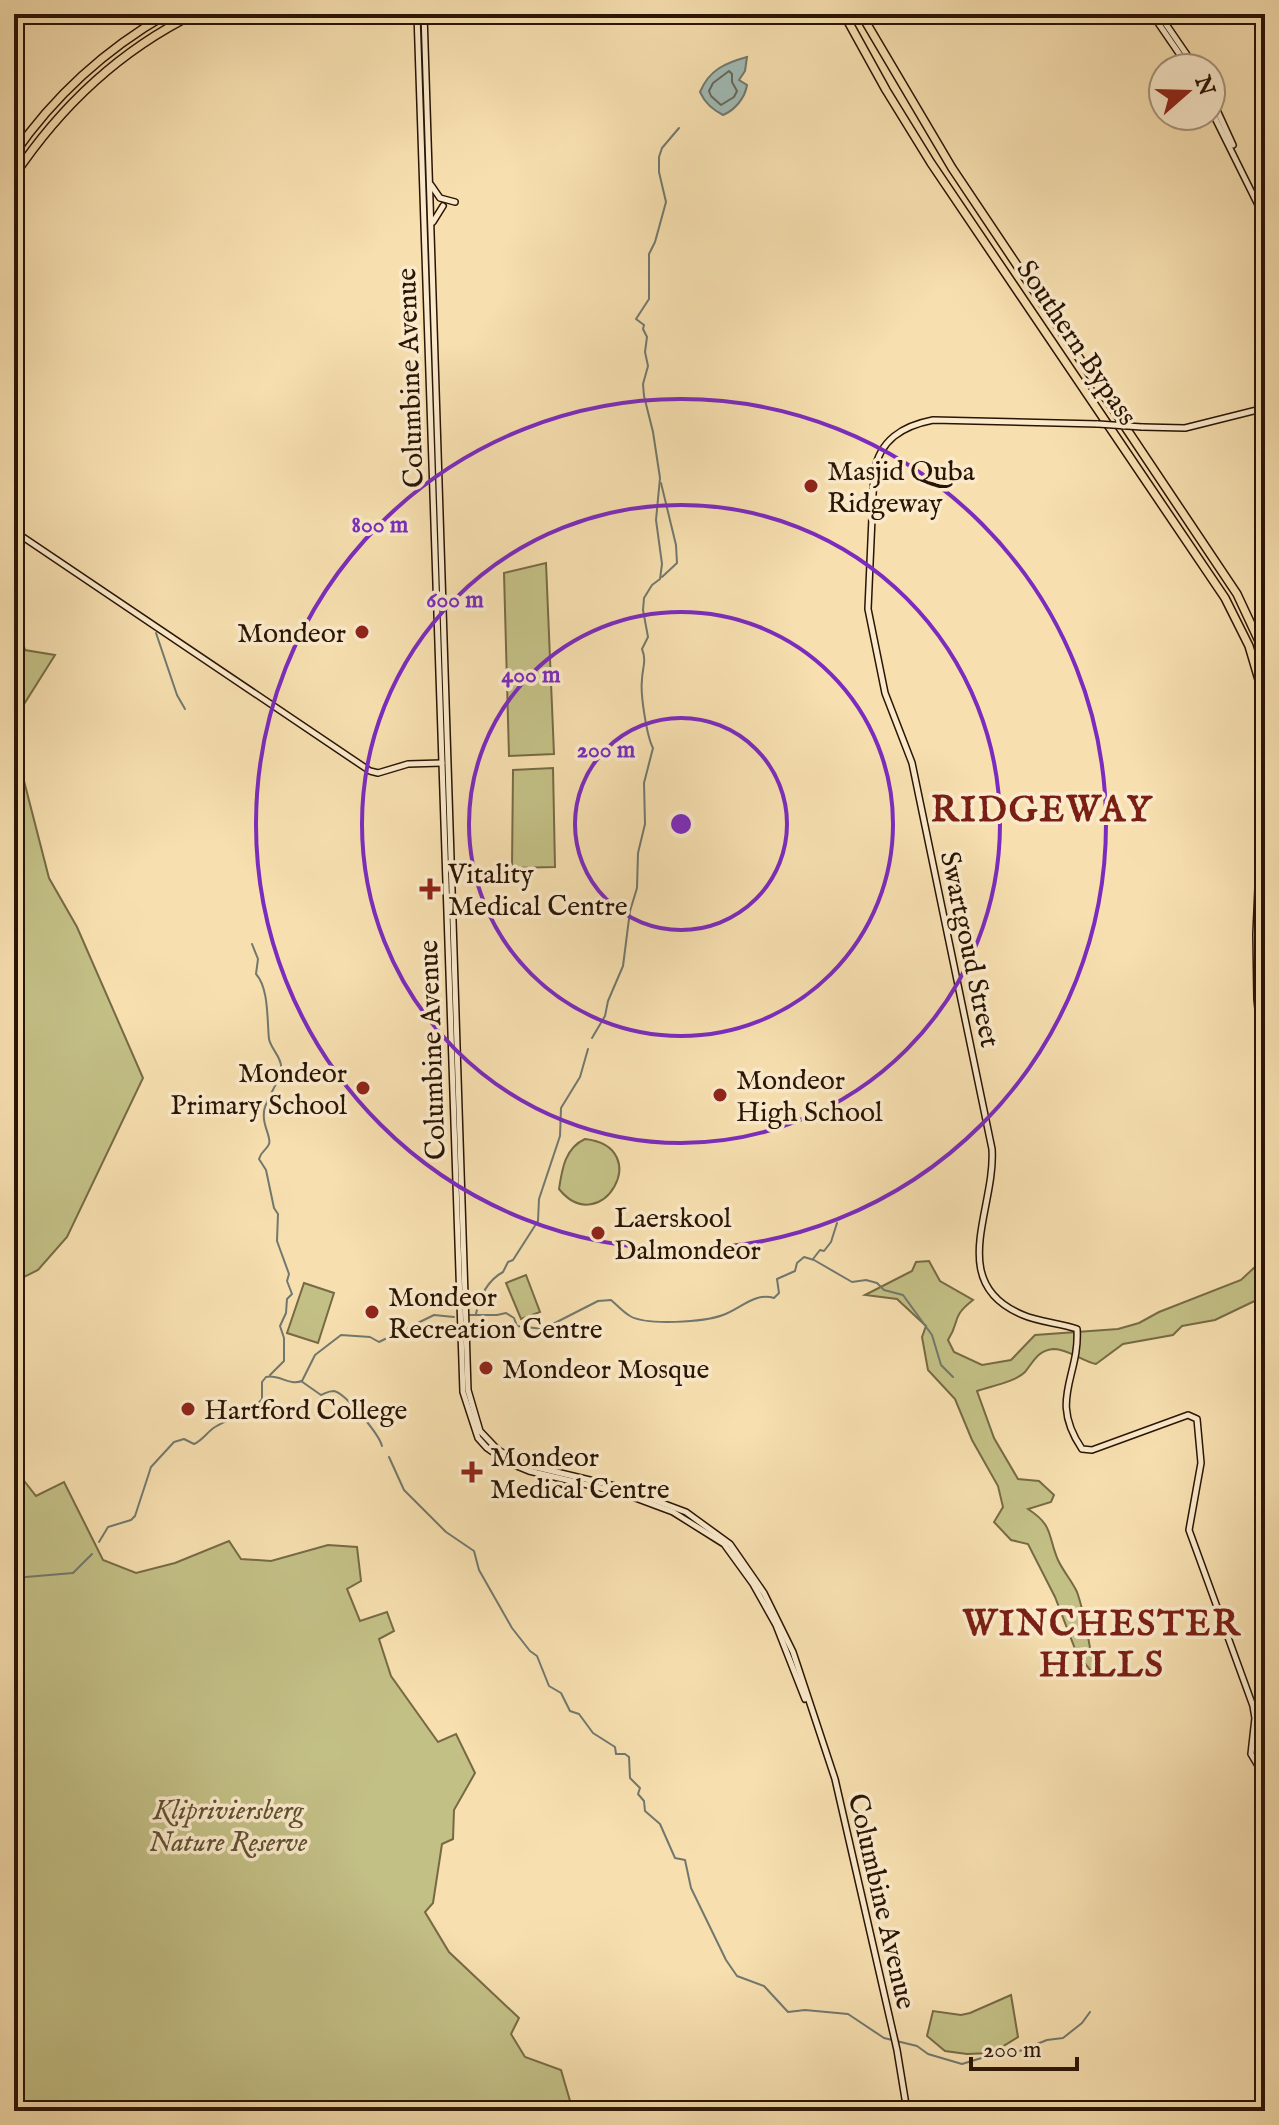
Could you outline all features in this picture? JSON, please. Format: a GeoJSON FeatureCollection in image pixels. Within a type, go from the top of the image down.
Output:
{"type":"FeatureCollection","features":[{"type":"Feature","properties":{"kind":"highway"},"geometry":{"type":"LineString","coordinates":[[14,154],[51,106],[84,73],[122,43],[167,14]]}},
{"type":"Feature","properties":{"kind":"highway"},"geometry":{"type":"LineString","coordinates":[[14,176],[47,130],[99,77],[149,39],[194,14]]}},
{"type":"Feature","properties":{"kind":"highway","name":"Southern Bypass"},"geometry":{"type":"LineString","coordinates":[[844,14],[931,163],[1217,585],[1249,646],[1265,700]]}},
{"type":"Feature","properties":{"kind":"highway","name":"Southern Bypass"},"geometry":{"type":"LineString","coordinates":[[861,14],[944,157],[1237,594],[1265,654]]}},
{"type":"Feature","properties":{"kind":"highway"},"geometry":{"type":"LineString","coordinates":[[1256,17],[1265,27]]}},
{"type":"Feature","properties":{"kind":"highway"},"geometry":{"type":"LineString","coordinates":[[1249,646],[1262,710],[1265,749],[1257,934],[1263,1010]]}},
{"type":"Feature","properties":{"kind":"main road","name":"Columbine Avenue"},"geometry":{"type":"LineString","coordinates":[[417,14],[434,437],[462,1387],[478,1438],[491,1451],[512,1465],[622,1493],[673,1512],[719,1541],[730,1551],[753,1584],[785,1638],[801,1691],[835,1779],[895,2042],[907,2111]]}},
{"type":"Feature","properties":{"kind":"main road","name":"Columbine Avenue"},"geometry":{"type":"LineString","coordinates":[[424,14],[434,437]]}},
{"type":"Feature","properties":{"kind":"main road"},"geometry":{"type":"LineString","coordinates":[[1152,14],[1178,52]]}},
{"type":"Feature","properties":{"kind":"main road"},"geometry":{"type":"LineString","coordinates":[[1159,14],[1185,52]]}},
{"type":"Feature","properties":{"kind":"main road"},"geometry":{"type":"LineString","coordinates":[[1223,132],[1240,164]]}},
{"type":"Feature","properties":{"kind":"main road"},"geometry":{"type":"LineString","coordinates":[[1226,132],[1265,219]]}},
{"type":"Feature","properties":{"kind":"main road"},"geometry":{"type":"LineString","coordinates":[[429,180],[440,198],[455,202]]}},
{"type":"Feature","properties":{"kind":"main road"},"geometry":{"type":"LineString","coordinates":[[431,231],[434,217],[443,206]]}},
{"type":"Feature","properties":{"kind":"main road","name":"Swartgoud Street"},"geometry":{"type":"LineString","coordinates":[[1265,406],[1185,428],[942,420],[914,424],[895,434],[880,452],[874,472],[868,594],[871,629],[885,693],[912,763],[992,1149],[991,1175],[978,1250],[981,1276],[991,1293],[1012,1310],[1077,1329],[1077,1348],[1065,1403],[1082,1449],[1092,1450],[1188,1415],[1194,1416],[1199,1429],[1201,1456],[1189,1530],[1253,1706],[1255,1718],[1251,1754],[1257,1764],[1265,1766]]}},
{"type":"Feature","properties":{"kind":"main road"},"geometry":{"type":"LineString","coordinates":[[14,531],[374,773],[408,764],[444,763]]}},
{"type":"Feature","properties":{"kind":"green space"},"geometry":{"type":"Polygon","coordinates":[[[546,563],[554,754],[509,756],[504,573],[546,563]]]}},
{"type":"Feature","properties":{"kind":"green space"},"geometry":{"type":"Polygon","coordinates":[[[14,612],[25,650],[55,655],[14,720],[14,612]]]}},
{"type":"Feature","properties":{"kind":"green space"},"geometry":{"type":"Polygon","coordinates":[[[14,742],[49,878],[77,927],[143,1078],[67,1237],[38,1270],[14,1282],[14,742]]]}},
{"type":"Feature","properties":{"kind":"green space"},"geometry":{"type":"Polygon","coordinates":[[[553,768],[555,867],[512,868],[513,770],[553,768]]]}},
{"type":"Feature","properties":{"kind":"green space"},"geometry":{"type":"Polygon","coordinates":[[[585,1139],[606,1146],[617,1158],[619,1172],[614,1186],[604,1198],[591,1204],[575,1202],[559,1189],[569,1154],[585,1139]]]}},
{"type":"Feature","properties":{"kind":"green space"},"geometry":{"type":"Polygon","coordinates":[[[1265,1205],[1265,1296],[1215,1320],[1182,1326],[1173,1335],[1123,1344],[1096,1364],[1064,1351],[1044,1351],[1021,1375],[977,1391],[994,1438],[1018,1479],[1039,1481],[1054,1495],[1051,1502],[1028,1509],[1042,1520],[1049,1531],[1058,1560],[1077,1592],[1096,1677],[1077,1654],[1055,1597],[1028,1544],[1011,1540],[994,1522],[1003,1507],[998,1486],[972,1440],[955,1399],[928,1370],[922,1337],[926,1326],[897,1299],[865,1295],[912,1271],[916,1262],[929,1261],[940,1281],[973,1300],[958,1315],[948,1340],[954,1352],[982,1365],[1011,1360],[1035,1335],[1118,1329],[1241,1280],[1257,1265],[1255,1230],[1265,1205]]]}},
{"type":"Feature","properties":{"kind":"green space"},"geometry":{"type":"Polygon","coordinates":[[[526,1275],[540,1312],[521,1319],[506,1283],[526,1275]]]}},
{"type":"Feature","properties":{"kind":"green space"},"geometry":{"type":"Polygon","coordinates":[[[304,1283],[334,1293],[318,1343],[287,1333],[304,1283]]]}},
{"type":"Feature","properties":{"kind":"green space","name":"Klipriviersberg Nature Reserve"},"geometry":{"type":"Polygon","coordinates":[[[14,1468],[36,1496],[64,1482],[103,1560],[136,1573],[175,1563],[229,1541],[241,1559],[271,1561],[328,1545],[357,1547],[361,1581],[347,1589],[360,1621],[387,1612],[394,1631],[379,1639],[391,1676],[438,1742],[456,1734],[475,1773],[454,1810],[453,1839],[442,1844],[433,1903],[425,1912],[449,1952],[519,2018],[511,2034],[525,2057],[561,2070],[573,2111],[14,2111],[14,1468]]]}},
{"type":"Feature","properties":{"kind":"green space"},"geometry":{"type":"Polygon","coordinates":[[[1011,1995],[1018,2037],[992,2053],[945,2051],[927,2036],[933,2011],[961,2015],[1011,1995]]]}},
{"type":"Feature","properties":{"kind":"water"},"geometry":{"type":"Polygon","coordinates":[[[747,57],[745,71],[739,80],[747,85],[742,99],[723,115],[709,105],[700,92],[708,78],[719,68],[747,57]]]}},
{"type":"Feature","properties":{"kind":"waterway"},"geometry":{"type":"LineString","coordinates":[[592,1038],[605,1016],[623,966],[630,911],[637,888],[638,853],[645,824],[644,783],[653,748],[642,695],[642,649],[648,637],[643,610],[644,598],[660,579],[662,564],[656,520],[660,478],[644,396],[643,384],[648,366],[645,352],[647,337],[644,325],[636,319],[649,299],[649,254],[666,202],[659,157],[662,148],[679,128]]}},
{"type":"Feature","properties":{"kind":"waterway"},"geometry":{"type":"LineString","coordinates":[[661,483],[676,545],[677,563],[662,577]]}},
{"type":"Feature","properties":{"kind":"waterway"},"geometry":{"type":"LineString","coordinates":[[156,633],[177,695],[185,709]]}},
{"type":"Feature","properties":{"kind":"waterway"},"geometry":{"type":"LineString","coordinates":[[252,944],[258,959],[256,974],[265,996],[269,1039],[281,1067],[265,1107],[269,1141],[259,1159],[266,1170],[278,1214],[277,1241],[289,1274],[287,1281],[292,1294],[287,1299],[286,1313],[280,1326],[284,1338],[284,1361],[270,1375]]}},
{"type":"Feature","properties":{"kind":"waterway"},"geometry":{"type":"LineString","coordinates":[[476,1314],[485,1290],[513,1260],[538,1221],[539,1199],[560,1136],[561,1108],[580,1077],[588,1049]]}},
{"type":"Feature","properties":{"kind":"waterway"},"geometry":{"type":"LineString","coordinates":[[813,1259],[831,1242],[837,1223]]}},
{"type":"Feature","properties":{"kind":"waterway"},"geometry":{"type":"LineString","coordinates":[[469,1315],[506,1313],[514,1318],[517,1326],[543,1329],[598,1301],[611,1300],[638,1319],[662,1322],[703,1320],[723,1315],[760,1297],[774,1298],[779,1293],[777,1279],[795,1271],[797,1263],[804,1257],[852,1282],[866,1280],[877,1283],[884,1290],[903,1295],[932,1335],[941,1365],[953,1377]]}},
{"type":"Feature","properties":{"kind":"waterway"},"geometry":{"type":"LineString","coordinates":[[99,1542],[108,1527],[135,1516],[151,1467],[174,1442],[184,1439],[194,1444],[215,1427],[253,1408],[262,1399],[262,1382],[266,1377],[302,1381],[315,1355],[341,1335],[370,1337],[379,1342],[434,1315],[454,1317]]}},
{"type":"Feature","properties":{"kind":"waterway"},"geometry":{"type":"LineString","coordinates":[[301,1381],[321,1395],[334,1391],[339,1393],[368,1424],[382,1446]]}},
{"type":"Feature","properties":{"kind":"waterway"},"geometry":{"type":"LineString","coordinates":[[389,1457],[404,1490],[446,1532],[474,1551],[479,1570],[512,1628],[537,1656],[549,1686],[561,1693],[570,1711],[579,1714],[593,1733],[615,1747],[616,1754],[629,1757],[630,1778],[640,1788],[638,1794],[644,1801],[645,1811],[660,1824],[675,1858],[685,1860],[691,1888],[737,1976],[764,1986],[788,2012],[805,2010],[848,2014],[884,2038],[917,2046],[928,2054],[962,2064],[988,2056],[1012,2054],[1047,2040],[1063,2038],[1090,2012]]}},
{"type":"Feature","properties":{"kind":"waterway"},"geometry":{"type":"LineString","coordinates":[[14,1578],[73,1573],[92,1554]]}},
{"type":"Feature","properties":{"kind":"place","name":"Masjid Quba Ridgeway"},"geometry":{"type":"Point","coordinates":[811,486]}},
{"type":"Feature","properties":{"kind":"place","name":"Mondeor"},"geometry":{"type":"Point","coordinates":[362,632]}},
{"type":"Feature","properties":{"kind":"place","name":"Vitality Medical Centre"},"geometry":{"type":"Point","coordinates":[430,889]}},
{"type":"Feature","properties":{"kind":"place","name":"Mondeor Primary School"},"geometry":{"type":"Point","coordinates":[363,1088]}},
{"type":"Feature","properties":{"kind":"place","name":"Mondeor High School"},"geometry":{"type":"Point","coordinates":[720,1095]}},
{"type":"Feature","properties":{"kind":"place","name":"Laerskool Dalmondeor"},"geometry":{"type":"Point","coordinates":[598,1233]}},
{"type":"Feature","properties":{"kind":"place","name":"Mondeor Recreation Centre"},"geometry":{"type":"Point","coordinates":[372,1312]}},
{"type":"Feature","properties":{"kind":"place","name":"Mondeor Mosque"},"geometry":{"type":"Point","coordinates":[486,1368]}},
{"type":"Feature","properties":{"kind":"place","name":"Hartford College"},"geometry":{"type":"Point","coordinates":[188,1409]}},
{"type":"Feature","properties":{"kind":"place","name":"Mondeor Medical Centre"},"geometry":{"type":"Point","coordinates":[472,1472]}},
{"type":"Feature","properties":{"kind":"district","name":"RIDGEWAY"},"geometry":{"type":"Point","coordinates":[1042,808]}},
{"type":"Feature","properties":{"kind":"district","name":"WINCHESTER HILLS"},"geometry":{"type":"Point","coordinates":[1102,1642]}}]}
